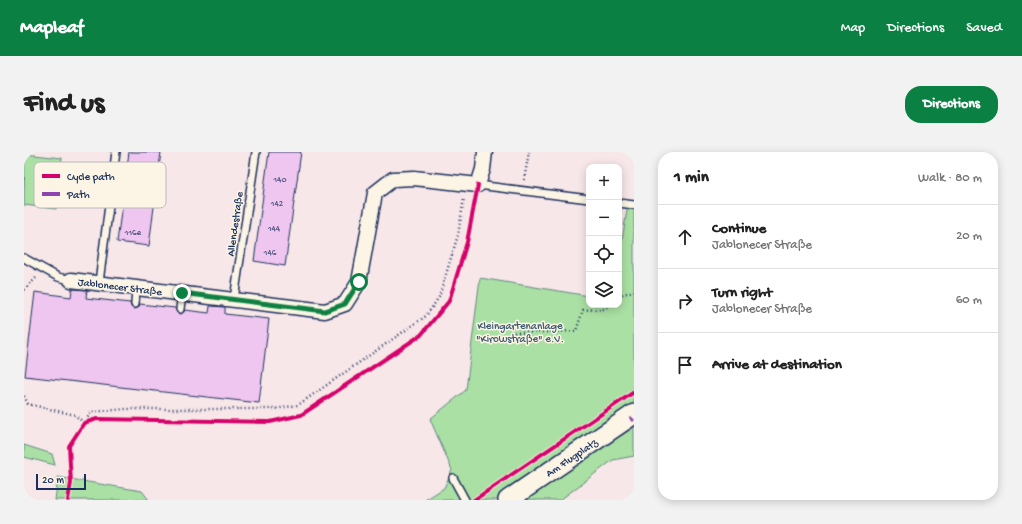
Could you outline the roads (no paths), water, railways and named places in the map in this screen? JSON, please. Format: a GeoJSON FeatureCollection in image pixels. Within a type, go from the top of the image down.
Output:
{"type":"FeatureCollection","features":[{"type":"Feature","properties":{"kind":"main road","name":"Am Flugplatz"},"geometry":{"type":"LineString","coordinates":[[508,500],[634,414]]}},
{"type":"Feature","properties":{"kind":"street"},"geometry":{"type":"LineString","coordinates":[[472,185],[482,169],[485,152]]}},
{"type":"Feature","properties":{"kind":"street","name":"Jablonecer Straße"},"geometry":{"type":"LineString","coordinates":[[71,280],[98,282],[325,311],[345,304],[359,282],[375,193],[393,179],[414,178],[472,185]]}},
{"type":"Feature","properties":{"kind":"lane"},"geometry":{"type":"LineString","coordinates":[[115,162],[116,152]]}},
{"type":"Feature","properties":{"kind":"lane","name":"Allendestraße"},"geometry":{"type":"LineString","coordinates":[[234,299],[256,152]]}},
{"type":"Feature","properties":{"kind":"lane"},"geometry":{"type":"LineString","coordinates":[[472,185],[586,199]]}},
{"type":"Feature","properties":{"kind":"lane"},"geometry":{"type":"LineString","coordinates":[[622,203],[634,205]]}},
{"type":"Feature","properties":{"kind":"lane"},"geometry":{"type":"LineString","coordinates":[[98,282],[108,208]]}},
{"type":"Feature","properties":{"kind":"lane","name":"Jablonecer Straße"},"geometry":{"type":"LineString","coordinates":[[24,258],[58,277],[71,280]]}},
{"type":"Feature","properties":{"kind":"lane"},"geometry":{"type":"LineString","coordinates":[[135,304],[136,288]]}},
{"type":"Feature","properties":{"kind":"lane"},"geometry":{"type":"LineString","coordinates":[[180,309],[182,293]]}},
{"type":"Feature","properties":{"kind":"lane"},"geometry":{"type":"LineString","coordinates":[[453,478],[465,500]]}},
{"type":"Feature","properties":{"kind":"park label","name":"Kleingartenanlage \"Kirowstraße\" e.V."},"geometry":{"type":"Point","coordinates":[520,331]}}]}
